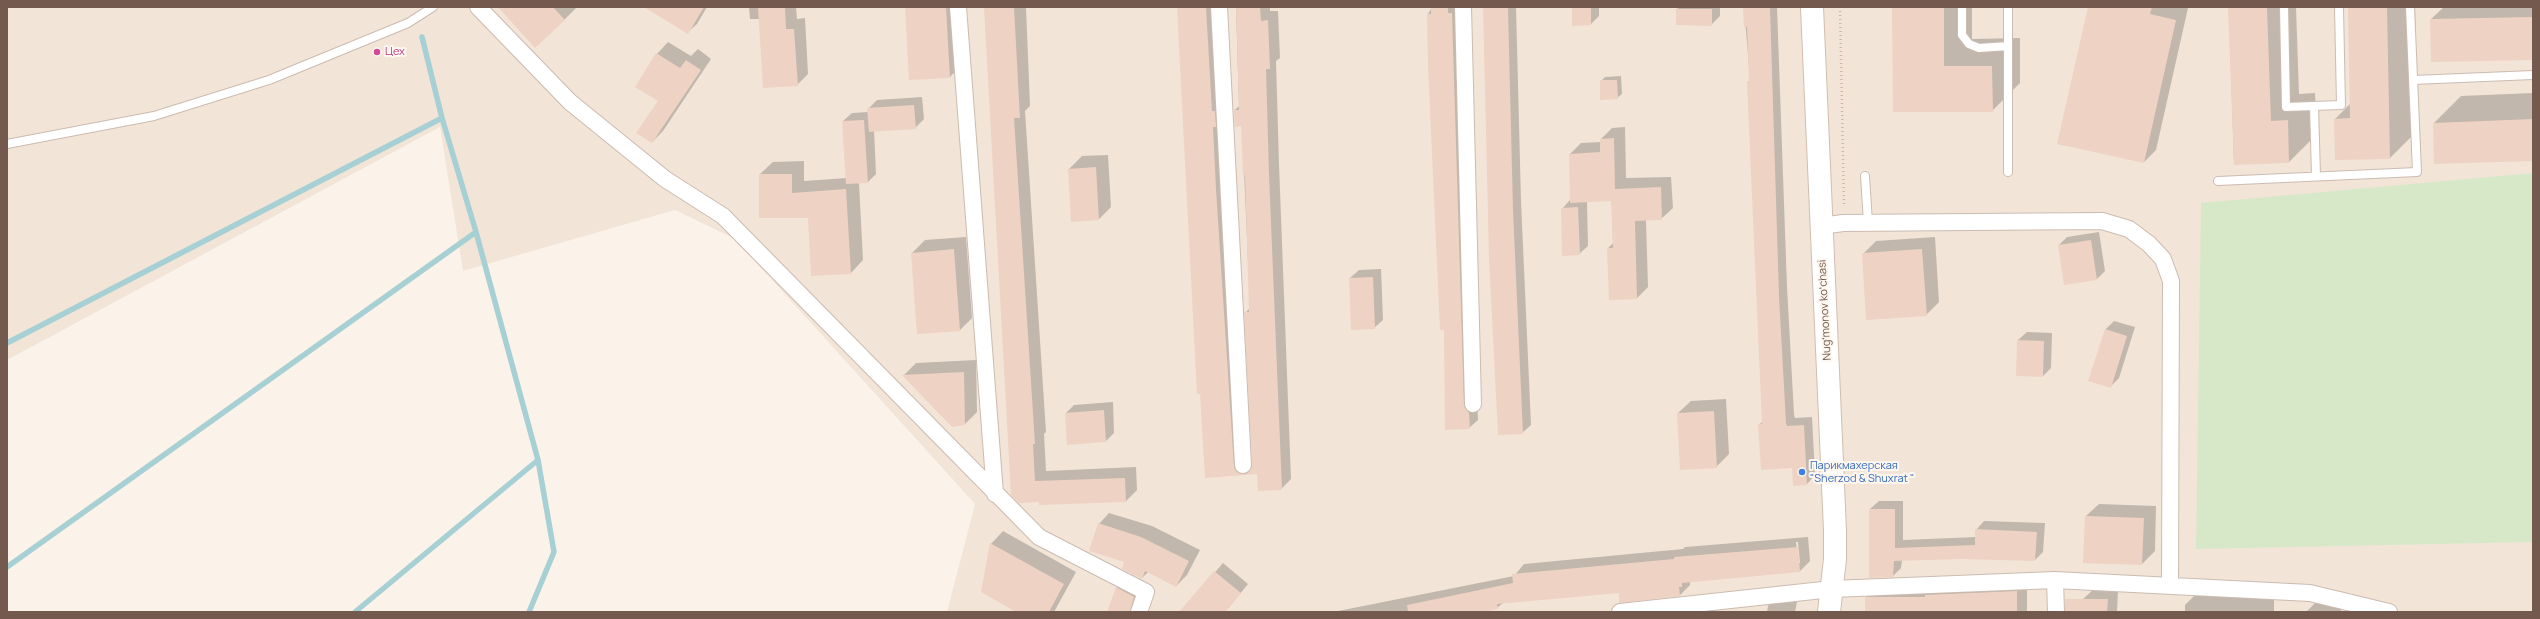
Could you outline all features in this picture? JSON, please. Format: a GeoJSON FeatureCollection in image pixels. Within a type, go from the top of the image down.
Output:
{"type":"FeatureCollection","features":[{"type":"Feature","properties":{"kind":"main road","name":"Nugʻmonov koʻchasi"},"geometry":{"type":"LineString","coordinates":[[1812,7],[1835,523],[1832,589],[1828,612]]}},
{"type":"Feature","properties":{"kind":"street"},"geometry":{"type":"LineString","coordinates":[[478,7],[570,102],[665,179],[723,216],[995,494],[1039,536],[1146,592],[1139,612]]}},
{"type":"Feature","properties":{"kind":"street"},"geometry":{"type":"LineString","coordinates":[[958,7],[995,494]]}},
{"type":"Feature","properties":{"kind":"street"},"geometry":{"type":"LineString","coordinates":[[1219,7],[1243,464]]}},
{"type":"Feature","properties":{"kind":"street"},"geometry":{"type":"LineString","coordinates":[[1463,7],[1473,404]]}},
{"type":"Feature","properties":{"kind":"street"},"geometry":{"type":"LineString","coordinates":[[1821,226],[1868,223],[2102,221],[2129,229],[2149,244],[2163,259],[2171,281],[2170,585]]}},
{"type":"Feature","properties":{"kind":"street"},"geometry":{"type":"LineString","coordinates":[[2055,580],[2056,612]]}},
{"type":"Feature","properties":{"kind":"street"},"geometry":{"type":"LineString","coordinates":[[1620,612],[1832,589],[2055,580],[2310,593],[2355,609],[2389,612]]}},
{"type":"Feature","properties":{"kind":"lane"},"geometry":{"type":"LineString","coordinates":[[7,144],[154,116],[261,82],[408,22],[433,7]]}},
{"type":"Feature","properties":{"kind":"lane"},"geometry":{"type":"LineString","coordinates":[[1962,7],[1962,35],[1968,44],[1979,48],[2008,46]]}},
{"type":"Feature","properties":{"kind":"lane"},"geometry":{"type":"LineString","coordinates":[[2008,7],[2008,172]]}},
{"type":"Feature","properties":{"kind":"lane"},"geometry":{"type":"LineString","coordinates":[[2284,7],[2286,107],[2341,105],[2339,7]]}},
{"type":"Feature","properties":{"kind":"lane"},"geometry":{"type":"LineString","coordinates":[[2218,181],[2417,172],[2410,7]]}},
{"type":"Feature","properties":{"kind":"lane"},"geometry":{"type":"LineString","coordinates":[[2413,80],[2533,76]]}},
{"type":"Feature","properties":{"kind":"lane"},"geometry":{"type":"LineString","coordinates":[[2314,106],[2316,176]]}},
{"type":"Feature","properties":{"kind":"lane"},"geometry":{"type":"LineString","coordinates":[[1865,176],[1868,223]]}},
{"type":"Feature","properties":{"kind":"path"},"geometry":{"type":"LineString","coordinates":[[1840,7],[1844,205]]}},
{"type":"Feature","properties":{"kind":"shaded area"},"geometry":{"type":"Polygon","coordinates":[[[7,7],[2533,7],[2533,612],[947,612],[975,504],[735,239],[675,210],[463,271],[440,127],[7,360],[7,7]]]}},
{"type":"Feature","properties":{"kind":"green space"},"geometry":{"type":"Polygon","coordinates":[[[2533,173],[2533,542],[2196,549],[2201,203],[2533,173]]]}},
{"type":"Feature","properties":{"kind":"building"},"geometry":{"type":"Polygon","coordinates":[[[498,7],[553,7],[565,20],[535,48],[498,7]]]}},
{"type":"Feature","properties":{"kind":"building"},"geometry":{"type":"Polygon","coordinates":[[[644,7],[704,7],[688,34],[644,7]]]}},
{"type":"Feature","properties":{"kind":"building"},"geometry":{"type":"Polygon","coordinates":[[[758,7],[785,7],[786,29],[794,29],[798,86],[763,88],[758,7]]]}},
{"type":"Feature","properties":{"kind":"building"},"geometry":{"type":"Polygon","coordinates":[[[905,7],[946,7],[950,78],[909,80],[905,7]]]}},
{"type":"Feature","properties":{"kind":"building"},"geometry":{"type":"Polygon","coordinates":[[[984,7],[1014,7],[1020,118],[1014,118],[1035,444],[1033,444],[1035,481],[1125,478],[1126,502],[1039,505],[1039,502],[1019,503],[1011,495],[984,7]]]}},
{"type":"Feature","properties":{"kind":"building"},"geometry":{"type":"Polygon","coordinates":[[[1177,7],[1206,7],[1212,111],[1215,111],[1216,127],[1213,127],[1216,189],[1234,466],[1235,470],[1243,474],[1248,473],[1252,464],[1244,312],[1249,312],[1245,175],[1243,175],[1241,126],[1235,127],[1234,110],[1239,110],[1236,7],[1260,7],[1261,21],[1268,20],[1270,69],[1266,69],[1269,174],[1282,490],[1258,491],[1257,474],[1205,478],[1200,394],[1197,394],[1177,7]]]}},
{"type":"Feature","properties":{"kind":"building"},"geometry":{"type":"Polygon","coordinates":[[[1431,7],[1448,7],[1448,13],[1452,13],[1464,404],[1469,413],[1470,429],[1445,430],[1444,330],[1440,330],[1428,65],[1427,14],[1431,14],[1431,7]]]}},
{"type":"Feature","properties":{"kind":"building"},"geometry":{"type":"Polygon","coordinates":[[[1483,7],[1508,7],[1513,210],[1523,434],[1498,435],[1489,258],[1483,7]]]}},
{"type":"Feature","properties":{"kind":"building"},"geometry":{"type":"Polygon","coordinates":[[[1572,7],[1591,7],[1591,25],[1572,26],[1572,7]]]}},
{"type":"Feature","properties":{"kind":"building"},"geometry":{"type":"Polygon","coordinates":[[[1743,7],[1770,7],[1779,296],[1786,423],[1787,426],[1804,425],[1807,485],[1793,486],[1792,468],[1761,470],[1758,424],[1762,424],[1747,82],[1749,82],[1747,27],[1744,27],[1743,7]]]}},
{"type":"Feature","properties":{"kind":"building"},"geometry":{"type":"Polygon","coordinates":[[[1892,7],[1944,7],[1944,66],[1992,66],[1993,112],[1893,112],[1892,7]]]}},
{"type":"Feature","properties":{"kind":"building"},"geometry":{"type":"Polygon","coordinates":[[[2088,7],[2152,7],[2150,14],[2176,20],[2144,163],[2057,144],[2088,7]]]}},
{"type":"Feature","properties":{"kind":"building"},"geometry":{"type":"Polygon","coordinates":[[[2228,7],[2267,7],[2271,121],[2288,120],[2289,163],[2234,165],[2228,7]]]}},
{"type":"Feature","properties":{"kind":"building"},"geometry":{"type":"Polygon","coordinates":[[[2348,7],[2387,7],[2390,159],[2335,160],[2334,119],[2350,118],[2348,7]]]}},
{"type":"Feature","properties":{"kind":"building"},"geometry":{"type":"Polygon","coordinates":[[[1676,9],[1712,9],[1712,26],[1676,25],[1676,9]]]}},
{"type":"Feature","properties":{"kind":"building"},"geometry":{"type":"Polygon","coordinates":[[[2533,17],[2533,60],[2431,62],[2430,19],[2533,17]]]}},
{"type":"Feature","properties":{"kind":"building"},"geometry":{"type":"Polygon","coordinates":[[[656,53],[680,68],[686,60],[701,70],[652,143],[636,133],[658,101],[635,87],[656,53]]]}},
{"type":"Feature","properties":{"kind":"building"},"geometry":{"type":"Polygon","coordinates":[[[1600,80],[1617,80],[1618,99],[1600,100],[1600,80]]]}},
{"type":"Feature","properties":{"kind":"building"},"geometry":{"type":"Polygon","coordinates":[[[914,105],[916,129],[869,132],[867,108],[914,105]]]}},
{"type":"Feature","properties":{"kind":"building"},"geometry":{"type":"Polygon","coordinates":[[[2533,119],[2533,161],[2434,164],[2433,123],[2533,119]]]}},
{"type":"Feature","properties":{"kind":"building"},"geometry":{"type":"Polygon","coordinates":[[[864,120],[868,183],[846,184],[842,121],[864,120]]]}},
{"type":"Feature","properties":{"kind":"building"},"geometry":{"type":"Polygon","coordinates":[[[1614,138],[1615,189],[1661,187],[1662,220],[1635,221],[1637,299],[1609,300],[1607,248],[1613,248],[1611,201],[1570,203],[1569,154],[1600,152],[1600,139],[1614,138]]]}},
{"type":"Feature","properties":{"kind":"building"},"geometry":{"type":"Polygon","coordinates":[[[1096,167],[1099,220],[1071,222],[1068,169],[1096,167]]]}},
{"type":"Feature","properties":{"kind":"building"},"geometry":{"type":"Polygon","coordinates":[[[759,174],[792,174],[792,193],[846,189],[851,274],[811,276],[808,218],[759,218],[759,174]]]}},
{"type":"Feature","properties":{"kind":"building"},"geometry":{"type":"Polygon","coordinates":[[[1578,207],[1580,255],[1562,256],[1561,208],[1578,207]]]}},
{"type":"Feature","properties":{"kind":"building"},"geometry":{"type":"Polygon","coordinates":[[[2091,240],[2097,280],[2064,285],[2058,245],[2091,240]]]}},
{"type":"Feature","properties":{"kind":"building"},"geometry":{"type":"Polygon","coordinates":[[[954,249],[960,331],[917,334],[911,253],[954,249]]]}},
{"type":"Feature","properties":{"kind":"building"},"geometry":{"type":"Polygon","coordinates":[[[1922,249],[1927,316],[1866,320],[1862,253],[1922,249]]]}},
{"type":"Feature","properties":{"kind":"building"},"geometry":{"type":"Polygon","coordinates":[[[1373,277],[1375,329],[1351,330],[1349,278],[1373,277]]]}},
{"type":"Feature","properties":{"kind":"building"},"geometry":{"type":"Polygon","coordinates":[[[2105,329],[2127,336],[2111,388],[2088,381],[2105,329]]]}},
{"type":"Feature","properties":{"kind":"building"},"geometry":{"type":"Polygon","coordinates":[[[2017,340],[2044,341],[2043,377],[2016,376],[2017,340]]]}},
{"type":"Feature","properties":{"kind":"building"},"geometry":{"type":"Polygon","coordinates":[[[964,372],[965,425],[952,427],[902,375],[964,372]]]}},
{"type":"Feature","properties":{"kind":"building"},"geometry":{"type":"Polygon","coordinates":[[[1104,410],[1106,442],[1067,445],[1065,413],[1104,410]]]}},
{"type":"Feature","properties":{"kind":"building"},"geometry":{"type":"Polygon","coordinates":[[[1714,411],[1717,468],[1680,470],[1677,413],[1714,411]]]}},
{"type":"Feature","properties":{"kind":"building"},"geometry":{"type":"Polygon","coordinates":[[[1869,509],[1895,509],[1895,548],[1975,545],[1975,529],[2037,532],[2035,561],[1961,559],[1894,561],[1893,577],[1869,578],[1869,509]]]}},
{"type":"Feature","properties":{"kind":"building"},"geometry":{"type":"Polygon","coordinates":[[[2085,516],[2144,518],[2142,565],[2083,563],[2085,516]]]}},
{"type":"Feature","properties":{"kind":"building"},"geometry":{"type":"Polygon","coordinates":[[[1098,523],[1141,537],[1189,561],[1176,587],[1145,571],[1142,579],[1122,569],[1124,562],[1089,551],[1098,523]]]}},
{"type":"Feature","properties":{"kind":"building"},"geometry":{"type":"Polygon","coordinates":[[[990,543],[1064,584],[1049,612],[1016,612],[981,592],[990,543]]]}},
{"type":"Feature","properties":{"kind":"building"},"geometry":{"type":"Polygon","coordinates":[[[1798,547],[1800,572],[1682,583],[1682,587],[1679,587],[1680,596],[1619,603],[1619,593],[1497,604],[1498,609],[1483,612],[1408,612],[1407,605],[1513,583],[1512,574],[1674,559],[1674,557],[1798,547]]]}},
{"type":"Feature","properties":{"kind":"building"},"geometry":{"type":"Polygon","coordinates":[[[1214,571],[1241,593],[1225,612],[1179,612],[1214,571]]]}},
{"type":"Feature","properties":{"kind":"building"},"geometry":{"type":"Polygon","coordinates":[[[1116,587],[1134,597],[1130,612],[1107,612],[1116,587]]]}},
{"type":"Feature","properties":{"kind":"building"},"geometry":{"type":"Polygon","coordinates":[[[2017,591],[2017,612],[1865,612],[1865,597],[1925,597],[1925,595],[2017,591]]]}},
{"type":"Feature","properties":{"kind":"building"},"geometry":{"type":"Polygon","coordinates":[[[2065,599],[2108,599],[2107,612],[2065,612],[2065,599]]]}},
{"type":"Feature","properties":{"kind":"waterway"},"geometry":{"type":"LineString","coordinates":[[422,37],[442,118],[476,232],[538,460],[554,552],[529,612]]}},
{"type":"Feature","properties":{"kind":"waterway"},"geometry":{"type":"LineString","coordinates":[[7,343],[442,118]]}},
{"type":"Feature","properties":{"kind":"waterway"},"geometry":{"type":"LineString","coordinates":[[7,567],[476,232]]}},
{"type":"Feature","properties":{"kind":"waterway"},"geometry":{"type":"LineString","coordinates":[[355,612],[538,460]]}},
{"type":"Feature","properties":{"kind":"place","name":"Цех"},"geometry":{"type":"Point","coordinates":[377,52]}},
{"type":"Feature","properties":{"kind":"place","name":"Парикмахерская \"Sherzod & Shuxrat \""},"geometry":{"type":"Point","coordinates":[1802,472]}}]}
